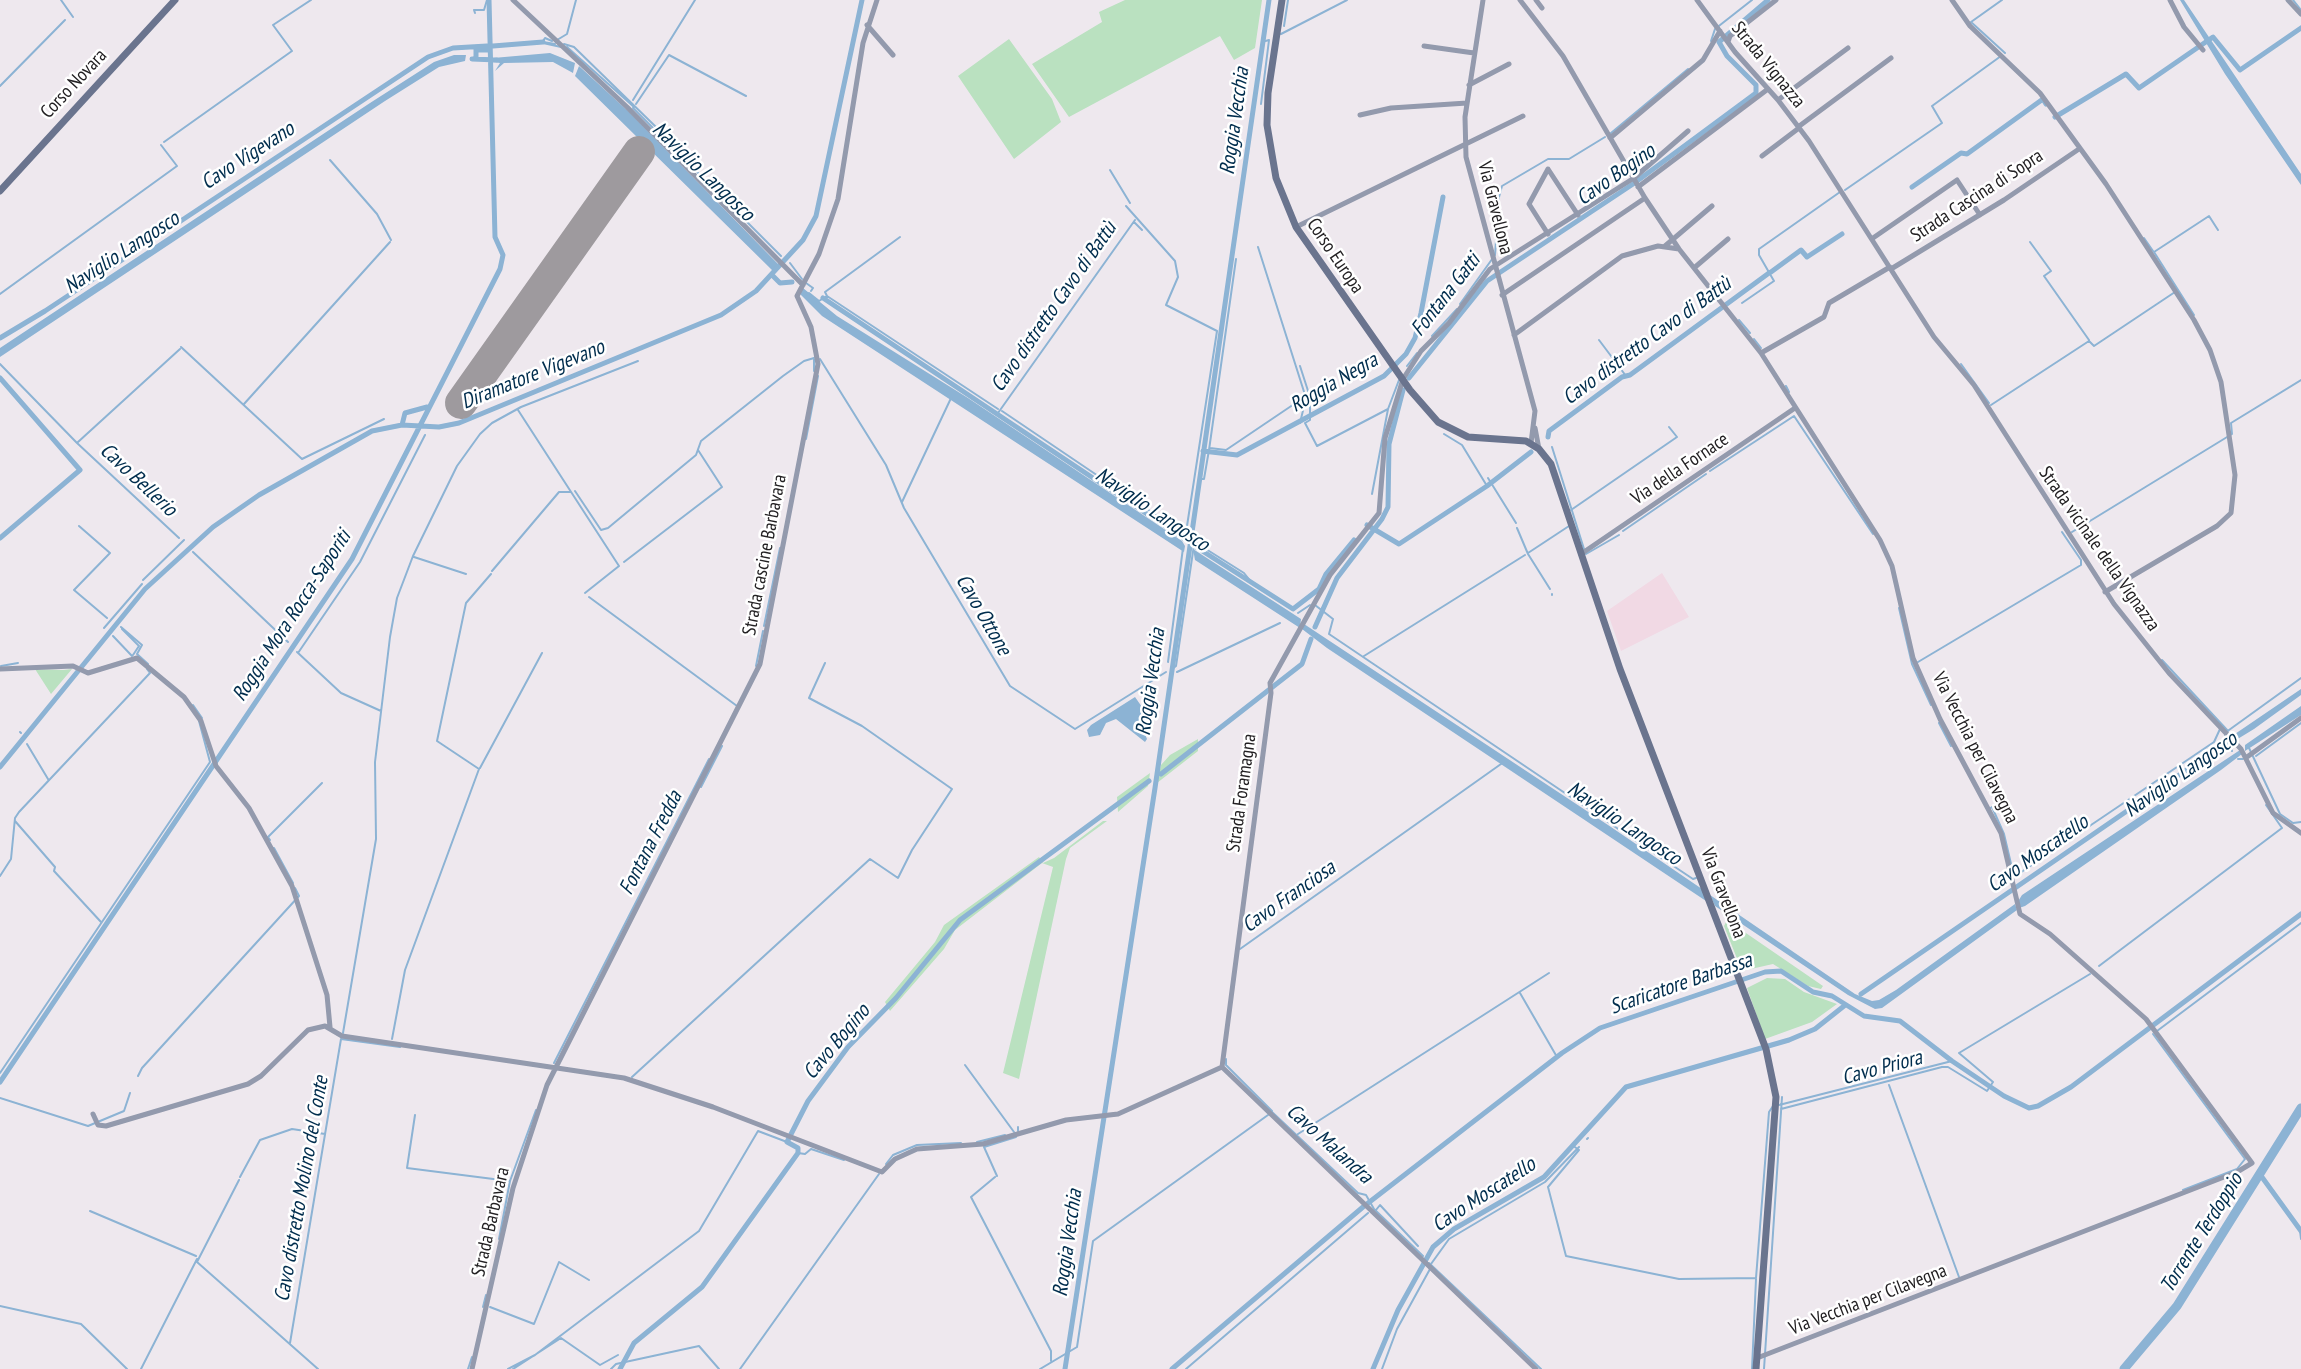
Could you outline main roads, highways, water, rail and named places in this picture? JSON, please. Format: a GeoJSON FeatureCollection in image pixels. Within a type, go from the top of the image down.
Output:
{"type":"FeatureCollection","features":[{"type":"Feature","properties":{"kind":"main road","name":"Corso Novara"},"geometry":{"type":"LineString","coordinates":[[0,191],[175,0]]}},
{"type":"Feature","properties":{"kind":"main road","name":"Corso Europa"},"geometry":{"type":"LineString","coordinates":[[1282,0],[1268,93],[1267,125],[1276,178],[1296,227],[1403,379],[1438,422],[1454,432],[1483,440],[1520,441]]}},
{"type":"Feature","properties":{"kind":"main road","name":"Via Gravellona"},"geometry":{"type":"LineString","coordinates":[[1520,441],[1531,443],[1539,449],[1555,472],[1620,668],[1765,1046],[1774,1077],[1775,1106],[1762,1357],[1756,1369]]}},
{"type":"Feature","properties":{"kind":"water"},"geometry":{"type":"Polygon","coordinates":[[[2180,0],[2184,0],[2301,174],[2301,185],[2225,74],[2180,0]]]}},
{"type":"Feature","properties":{"kind":"water"},"geometry":{"type":"Polygon","coordinates":[[[550,53],[575,63],[573,73],[553,62],[504,63],[495,71],[500,63],[493,62],[493,58],[550,53]]]}},
{"type":"Feature","properties":{"kind":"water"},"geometry":{"type":"Polygon","coordinates":[[[454,55],[466,55],[465,61],[439,67],[385,101],[0,357],[0,348],[370,103],[434,62],[454,55]]]}},
{"type":"Feature","properties":{"kind":"water"},"geometry":{"type":"Polygon","coordinates":[[[579,66],[629,112],[779,265],[773,271],[575,76],[579,66]]]}},
{"type":"Feature","properties":{"kind":"water"},"geometry":{"type":"Polygon","coordinates":[[[803,288],[837,316],[968,398],[1182,541],[1184,552],[822,316],[799,293],[803,288]]]}},
{"type":"Feature","properties":{"kind":"water"},"geometry":{"type":"Polygon","coordinates":[[[1193,549],[1301,619],[1300,628],[1195,560],[1193,549]]]}},
{"type":"Feature","properties":{"kind":"water"},"geometry":{"type":"Polygon","coordinates":[[[1304,624],[1702,889],[1706,901],[1327,648],[1302,629],[1304,624]]]}},
{"type":"Feature","properties":{"kind":"water"},"geometry":{"type":"Polygon","coordinates":[[[2301,689],[2301,695],[2254,729],[2236,740],[2232,736],[2301,689]]]}},
{"type":"Feature","properties":{"kind":"water"},"geometry":{"type":"Polygon","coordinates":[[[1135,697],[1142,707],[1141,725],[1147,739],[1145,742],[1116,719],[1106,723],[1100,735],[1089,737],[1087,730],[1091,725],[1135,697]]]}},
{"type":"Feature","properties":{"kind":"water"},"geometry":{"type":"Polygon","coordinates":[[[2301,706],[2301,715],[2245,751],[2245,745],[2301,706]]]}},
{"type":"Feature","properties":{"kind":"water"},"geometry":{"type":"Polygon","coordinates":[[[2240,750],[2242,754],[2221,770],[2019,908],[2017,903],[2022,895],[2240,750]]]}},
{"type":"Feature","properties":{"kind":"water"},"geometry":{"type":"Polygon","coordinates":[[[1710,895],[1855,994],[1872,1001],[1896,990],[2015,904],[2017,910],[1882,1008],[1875,1009],[1848,995],[1715,906],[1710,895]]]}},
{"type":"Feature","properties":{"kind":"waterway"},"geometry":{"type":"LineString","coordinates":[[61,0],[73,17]]}},
{"type":"Feature","properties":{"kind":"waterway"},"geometry":{"type":"LineString","coordinates":[[164,142],[292,51],[273,25],[311,0]]}},
{"type":"Feature","properties":{"kind":"waterway"},"geometry":{"type":"LineString","coordinates":[[475,13],[474,10],[484,10],[487,0]]}},
{"type":"Feature","properties":{"kind":"waterway","name":"Roggia Mora Rocca-Saporiti"},"geometry":{"type":"LineString","coordinates":[[0,1082],[352,559],[500,269],[503,255],[495,237],[489,0]]}},
{"type":"Feature","properties":{"kind":"waterway","name":"Cavo distretto Cavo di Battù"},"geometry":{"type":"LineString","coordinates":[[557,40],[567,34],[576,0]]}},
{"type":"Feature","properties":{"kind":"waterway","name":"Cavo distretto Cavo di Battù"},"geometry":{"type":"LineString","coordinates":[[633,100],[695,0]]}},
{"type":"Feature","properties":{"kind":"waterway","name":"Diramatore Vigevano"},"geometry":{"type":"LineString","coordinates":[[0,767],[145,589],[213,527],[259,495],[372,431],[402,425],[439,427],[459,423],[721,315],[756,291],[803,240],[816,216],[862,0]]}},
{"type":"Feature","properties":{"kind":"waterway","name":"Roggia Vecchia"},"geometry":{"type":"LineString","coordinates":[[1065,1369],[1155,788],[1269,0]]}},
{"type":"Feature","properties":{"kind":"waterway"},"geometry":{"type":"LineString","coordinates":[[1284,26],[1288,0]]}},
{"type":"Feature","properties":{"kind":"waterway"},"geometry":{"type":"LineString","coordinates":[[1281,34],[1347,0]]}},
{"type":"Feature","properties":{"kind":"waterway","name":"Fontana Gatti"},"geometry":{"type":"LineString","coordinates":[[1711,41],[1715,29],[1752,0]]}},
{"type":"Feature","properties":{"kind":"waterway","name":"Cavo Bogino"},"geometry":{"type":"LineString","coordinates":[[1409,378],[1487,281],[1633,184],[1756,93],[1756,85],[1727,56],[1719,42],[1768,0]]}},
{"type":"Feature","properties":{"kind":"waterway","name":"Cavo distretto Cavo di Battù"},"geometry":{"type":"LineString","coordinates":[[2002,0],[1971,22],[2005,53]]}},
{"type":"Feature","properties":{"kind":"waterway"},"geometry":{"type":"LineString","coordinates":[[2293,0],[2301,10]]}},
{"type":"Feature","properties":{"kind":"waterway"},"geometry":{"type":"LineString","coordinates":[[0,86],[65,20]]}},
{"type":"Feature","properties":{"kind":"waterway","name":"Cavo distretto Cavo di Battù"},"geometry":{"type":"LineString","coordinates":[[2055,117],[2126,74],[2139,88],[2213,37],[2240,70],[2301,28]]}},
{"type":"Feature","properties":{"kind":"waterway","name":"Cavo distretto Cavo di Battù"},"geometry":{"type":"LineString","coordinates":[[543,41],[545,38],[552,41]]}},
{"type":"Feature","properties":{"kind":"waterway"},"geometry":{"type":"LineString","coordinates":[[1261,104],[1269,40],[1262,42]]}},
{"type":"Feature","properties":{"kind":"waterway","name":"Cavo distretto Cavo di Battù"},"geometry":{"type":"LineString","coordinates":[[543,42],[555,44]]}},
{"type":"Feature","properties":{"kind":"waterway","name":"Cavo distretto Cavo di Battù"},"geometry":{"type":"LineString","coordinates":[[493,46],[543,42]]}},
{"type":"Feature","properties":{"kind":"waterway","name":"Cavo distretto Cavo di Battù"},"geometry":{"type":"LineString","coordinates":[[543,43],[561,47]]}},
{"type":"Feature","properties":{"kind":"waterway","name":"Cavo distretto Cavo di Battù"},"geometry":{"type":"LineString","coordinates":[[564,44],[574,47],[696,166]]}},
{"type":"Feature","properties":{"kind":"waterway","name":"Cavo Vigevano"},"geometry":{"type":"LineString","coordinates":[[0,338],[45,311],[428,57],[453,48],[487,46]]}},
{"type":"Feature","properties":{"kind":"waterway","name":"Cavo distretto Cavo di Battù"},"geometry":{"type":"LineString","coordinates":[[567,47],[634,107]]}},
{"type":"Feature","properties":{"kind":"waterway","name":"Cavo Vigevano"},"geometry":{"type":"LineString","coordinates":[[476,59],[476,50],[490,50]]}},
{"type":"Feature","properties":{"kind":"waterway","name":"Cavo distretto Cavo di Battù"},"geometry":{"type":"LineString","coordinates":[[636,104],[669,55],[746,96]]}},
{"type":"Feature","properties":{"kind":"waterway","name":"Cavo distretto Cavo di Battù"},"geometry":{"type":"LineString","coordinates":[[1845,190],[1942,123],[1932,106],[2001,56]]}},
{"type":"Feature","properties":{"kind":"waterway","name":"Naviglio Langosco"},"geometry":{"type":"LineString","coordinates":[[472,59],[497,60]]}},
{"type":"Feature","properties":{"kind":"waterway","name":"Fontana Gatti"},"geometry":{"type":"LineString","coordinates":[[1611,133],[1688,69]]}},
{"type":"Feature","properties":{"kind":"waterway","name":"Cavo distretto Cavo di Battù"},"geometry":{"type":"LineString","coordinates":[[1912,187],[1961,153],[1967,154],[2043,99],[2046,104]]}},
{"type":"Feature","properties":{"kind":"waterway"},"geometry":{"type":"LineString","coordinates":[[633,108],[781,256]]}},
{"type":"Feature","properties":{"kind":"waterway","name":"Fontana Gatti"},"geometry":{"type":"LineString","coordinates":[[1460,304],[1495,255],[1502,186],[1548,159],[1569,159],[1605,137]]}},
{"type":"Feature","properties":{"kind":"waterway"},"geometry":{"type":"LineString","coordinates":[[0,294],[177,166],[161,145]]}},
{"type":"Feature","properties":{"kind":"waterway"},"geometry":{"type":"LineString","coordinates":[[330,160],[377,214],[391,240]]}},
{"type":"Feature","properties":{"kind":"waterway","name":"Cavo distretto Cavo di Battù"},"geometry":{"type":"LineString","coordinates":[[1110,170],[1130,203]]}},
{"type":"Feature","properties":{"kind":"waterway","name":"Cavo distretto Cavo di Battù"},"geometry":{"type":"LineString","coordinates":[[1742,303],[1774,281],[1759,255],[1759,249],[1840,192]]}},
{"type":"Feature","properties":{"kind":"waterway","name":"Roggia Negra"},"geometry":{"type":"LineString","coordinates":[[1203,451],[1237,455],[1384,376],[1406,354],[1415,338],[1421,313],[1443,197]]}},
{"type":"Feature","properties":{"kind":"waterway","name":"Cavo distretto Cavo di Battù"},"geometry":{"type":"LineString","coordinates":[[1126,206],[1175,261],[1178,277],[1166,305],[1217,331],[1185,539]]}},
{"type":"Feature","properties":{"kind":"waterway","name":"Cavo distretto Cavo di Battù"},"geometry":{"type":"LineString","coordinates":[[2194,315],[2154,252],[2209,216],[2218,230]]}},
{"type":"Feature","properties":{"kind":"waterway","name":"Cavo distretto Cavo di Battù"},"geometry":{"type":"LineString","coordinates":[[998,413],[1135,220]]}},
{"type":"Feature","properties":{"kind":"waterway"},"geometry":{"type":"LineString","coordinates":[[1134,222],[1142,230]]}},
{"type":"Feature","properties":{"kind":"waterway","name":"Cavo distretto Cavo di Battù"},"geometry":{"type":"LineString","coordinates":[[1771,272],[1801,250],[1807,257],[1842,234]]}},
{"type":"Feature","properties":{"kind":"waterway","name":"Cavo distretto Cavo di Battù"},"geometry":{"type":"LineString","coordinates":[[807,295],[809,293],[819,301],[827,296],[825,292],[900,237]]}},
{"type":"Feature","properties":{"kind":"waterway"},"geometry":{"type":"LineString","coordinates":[[2144,238],[2153,251]]}},
{"type":"Feature","properties":{"kind":"waterway"},"geometry":{"type":"LineString","coordinates":[[244,404],[390,242]]}},
{"type":"Feature","properties":{"kind":"waterway","name":"Cavo distretto Cavo di Battù"},"geometry":{"type":"LineString","coordinates":[[2030,242],[2051,271],[2044,276],[2089,340]]}},
{"type":"Feature","properties":{"kind":"waterway"},"geometry":{"type":"LineString","coordinates":[[1258,247],[1306,398],[1300,423]]}},
{"type":"Feature","properties":{"kind":"waterway"},"geometry":{"type":"LineString","coordinates":[[1200,479],[1204,479],[1209,450],[1236,259]]}},
{"type":"Feature","properties":{"kind":"waterway"},"geometry":{"type":"LineString","coordinates":[[790,263],[802,279]]}},
{"type":"Feature","properties":{"kind":"waterway","name":"Cavo distretto Cavo di Battù"},"geometry":{"type":"LineString","coordinates":[[1548,437],[1549,431],[1769,273]]}},
{"type":"Feature","properties":{"kind":"waterway"},"geometry":{"type":"LineString","coordinates":[[772,275],[780,283],[792,282]]}},
{"type":"Feature","properties":{"kind":"waterway"},"geometry":{"type":"LineString","coordinates":[[806,283],[813,288],[811,291]]}},
{"type":"Feature","properties":{"kind":"waterway","name":"Cavo distretto Cavo di Battù"},"geometry":{"type":"LineString","coordinates":[[1991,405],[2089,341],[2094,346],[2175,292]]}},
{"type":"Feature","properties":{"kind":"waterway","name":"Cavo distretto Cavo di Battù"},"geometry":{"type":"LineString","coordinates":[[827,296],[998,409]]}},
{"type":"Feature","properties":{"kind":"waterway","name":"Cavo distretto Cavo di Battù"},"geometry":{"type":"LineString","coordinates":[[823,298],[1186,540]]}},
{"type":"Feature","properties":{"kind":"waterway","name":"Fontana Gatti"},"geometry":{"type":"LineString","coordinates":[[1432,336],[1457,309]]}},
{"type":"Feature","properties":{"kind":"waterway","name":"Cavo distretto Cavo di Battù"},"geometry":{"type":"LineString","coordinates":[[1739,320],[1750,333]]}},
{"type":"Feature","properties":{"kind":"waterway","name":"Cavo distretto Cavo di Battù"},"geometry":{"type":"LineString","coordinates":[[1754,339],[1761,348]]}},
{"type":"Feature","properties":{"kind":"waterway"},"geometry":{"type":"LineString","coordinates":[[1599,340],[1626,376]]}},
{"type":"Feature","properties":{"kind":"waterway"},"geometry":{"type":"LineString","coordinates":[[181,347],[302,459],[384,419]]}},
{"type":"Feature","properties":{"kind":"waterway","name":"Cavo Bellerio"},"geometry":{"type":"LineString","coordinates":[[78,442],[180,349]]}},
{"type":"Feature","properties":{"kind":"waterway","name":"Fontana Gatti"},"geometry":{"type":"LineString","coordinates":[[1407,366],[1417,353]]}},
{"type":"Feature","properties":{"kind":"waterway"},"geometry":{"type":"LineString","coordinates":[[575,491],[601,530],[608,528],[696,455],[701,441],[783,376],[804,361],[814,358]]}},
{"type":"Feature","properties":{"kind":"waterway","name":"Fontana Fredda"},"geometry":{"type":"LineString","coordinates":[[814,359],[814,371]]}},
{"type":"Feature","properties":{"kind":"waterway","name":"Cavo Ottone"},"geometry":{"type":"LineString","coordinates":[[820,359],[886,465],[904,508],[1010,686],[1075,729],[1166,672]]}},
{"type":"Feature","properties":{"kind":"waterway"},"geometry":{"type":"LineString","coordinates":[[343,1033],[376,839],[375,762],[390,637],[397,598],[413,556],[457,466],[480,434],[492,423],[521,407],[638,361]]}},
{"type":"Feature","properties":{"kind":"waterway","name":"Cavo Bellerio"},"geometry":{"type":"LineString","coordinates":[[0,364],[77,443],[179,538]]}},
{"type":"Feature","properties":{"kind":"waterway","name":"Cavo distretto Cavo di Battù"},"geometry":{"type":"LineString","coordinates":[[1961,364],[1989,403]]}},
{"type":"Feature","properties":{"kind":"waterway","name":"Fontana Gatti"},"geometry":{"type":"LineString","coordinates":[[1300,366],[1310,397],[1310,420],[1305,423],[1317,446],[1388,409]]}},
{"type":"Feature","properties":{"kind":"waterway"},"geometry":{"type":"LineString","coordinates":[[806,439],[818,376]]}},
{"type":"Feature","properties":{"kind":"waterway"},"geometry":{"type":"LineString","coordinates":[[0,378],[80,470],[0,538]]}},
{"type":"Feature","properties":{"kind":"waterway","name":"Fontana Gatti"},"geometry":{"type":"LineString","coordinates":[[1372,494],[1388,409],[1399,380]]}},
{"type":"Feature","properties":{"kind":"waterway","name":"Cavo distretto Cavo di Battù"},"geometry":{"type":"LineString","coordinates":[[2072,532],[2232,434],[2231,423],[2301,380]]}},
{"type":"Feature","properties":{"kind":"waterway","name":"Cavo distretto Cavo di Battù"},"geometry":{"type":"LineString","coordinates":[[1786,386],[1789,392]]}},
{"type":"Feature","properties":{"kind":"waterway","name":"Cavo Bogino"},"geometry":{"type":"LineString","coordinates":[[1315,627],[1337,578],[1382,519],[1388,507],[1389,444],[1403,390]]}},
{"type":"Feature","properties":{"kind":"waterway"},"geometry":{"type":"LineString","coordinates":[[1210,448],[1226,450],[1309,394]]}},
{"type":"Feature","properties":{"kind":"waterway","name":"Cavo Ottone"},"geometry":{"type":"LineString","coordinates":[[902,502],[952,396]]}},
{"type":"Feature","properties":{"kind":"waterway"},"geometry":{"type":"LineString","coordinates":[[402,425],[405,413],[427,407]]}},
{"type":"Feature","properties":{"kind":"waterway"},"geometry":{"type":"LineString","coordinates":[[518,410],[619,566],[585,593]]}},
{"type":"Feature","properties":{"kind":"waterway","name":"Cavo distretto Cavo di Battù"},"geometry":{"type":"LineString","coordinates":[[1002,411],[1184,534]]}},
{"type":"Feature","properties":{"kind":"waterway","name":"Cavo distretto Cavo di Battù"},"geometry":{"type":"LineString","coordinates":[[1710,471],[1794,416],[1873,534]]}},
{"type":"Feature","properties":{"kind":"waterway"},"geometry":{"type":"LineString","coordinates":[[1571,510],[1677,437],[1669,427]]}},
{"type":"Feature","properties":{"kind":"waterway"},"geometry":{"type":"LineString","coordinates":[[1444,434],[1462,445],[1487,486]]}},
{"type":"Feature","properties":{"kind":"waterway"},"geometry":{"type":"LineString","coordinates":[[298,653],[360,562],[425,435]]}},
{"type":"Feature","properties":{"kind":"waterway","name":"Cavo distretto Cavo di Battù"},"geometry":{"type":"LineString","coordinates":[[1552,447],[1584,549]]}},
{"type":"Feature","properties":{"kind":"waterway"},"geometry":{"type":"LineString","coordinates":[[624,562],[722,487],[698,450]]}},
{"type":"Feature","properties":{"kind":"waterway","name":"Cavo distretto Cavo di Battù"},"geometry":{"type":"LineString","coordinates":[[1367,525],[1399,544],[1487,486],[1531,452]]}},
{"type":"Feature","properties":{"kind":"waterway","name":"Cavo distretto Cavo di Battù"},"geometry":{"type":"LineString","coordinates":[[1623,531],[1706,474]]}},
{"type":"Feature","properties":{"kind":"waterway"},"geometry":{"type":"LineString","coordinates":[[1488,478],[1516,523]]}},
{"type":"Feature","properties":{"kind":"waterway"},"geometry":{"type":"LineString","coordinates":[[492,571],[559,492],[570,492]]}},
{"type":"Feature","properties":{"kind":"waterway"},"geometry":{"type":"LineString","coordinates":[[79,526],[110,553],[74,590],[107,618]]}},
{"type":"Feature","properties":{"kind":"waterway","name":"Cavo distretto Cavo di Battù"},"geometry":{"type":"LineString","coordinates":[[1528,553],[1569,526]]}},
{"type":"Feature","properties":{"kind":"waterway"},"geometry":{"type":"LineString","coordinates":[[1517,528],[1528,554],[1550,589]]}},
{"type":"Feature","properties":{"kind":"waterway","name":"Cavo distretto Cavo di Battù"},"geometry":{"type":"LineString","coordinates":[[1918,662],[2081,565],[2081,560],[2062,532]]}},
{"type":"Feature","properties":{"kind":"waterway","name":"Cavo distretto Cavo di Battù"},"geometry":{"type":"LineString","coordinates":[[1586,554],[1619,535]]}},
{"type":"Feature","properties":{"kind":"waterway","name":"Cavo distretto Cavo di Battù"},"geometry":{"type":"LineString","coordinates":[[1190,539],[1244,573],[1252,583]]}},
{"type":"Feature","properties":{"kind":"waterway"},"geometry":{"type":"LineString","coordinates":[[143,580],[184,540]]}},
{"type":"Feature","properties":{"kind":"waterway","name":"Cavo distretto Cavo di Battù"},"geometry":{"type":"LineString","coordinates":[[1193,545],[1293,609],[1319,589],[1326,574],[1354,540]]}},
{"type":"Feature","properties":{"kind":"waterway"},"geometry":{"type":"LineString","coordinates":[[1171,670],[1176,666],[1194,545]]}},
{"type":"Feature","properties":{"kind":"waterway","name":"Fontana Fredda"},"geometry":{"type":"LineString","coordinates":[[764,626],[780,548]]}},
{"type":"Feature","properties":{"kind":"waterway"},"geometry":{"type":"LineString","coordinates":[[1168,662],[1183,548]]}},
{"type":"Feature","properties":{"kind":"waterway","name":"Cavo Bellerio"},"geometry":{"type":"LineString","coordinates":[[193,552],[288,642]]}},
{"type":"Feature","properties":{"kind":"waterway","name":"Cavo distretto Cavo di Battù"},"geometry":{"type":"LineString","coordinates":[[1364,656],[1525,555]]}},
{"type":"Feature","properties":{"kind":"waterway"},"geometry":{"type":"LineString","coordinates":[[414,557],[466,574]]}},
{"type":"Feature","properties":{"kind":"waterway"},"geometry":{"type":"LineString","coordinates":[[392,1039],[405,970],[479,769],[437,741],[466,603],[491,574]]}},
{"type":"Feature","properties":{"kind":"waterway"},"geometry":{"type":"LineString","coordinates":[[104,628],[142,584]]}},
{"type":"Feature","properties":{"kind":"waterway"},"geometry":{"type":"LineString","coordinates":[[589,597],[737,706]]}},
{"type":"Feature","properties":{"kind":"waterway","name":"Cavo Ottone"},"geometry":{"type":"LineString","coordinates":[[1298,613],[1310,605]]}},
{"type":"Feature","properties":{"kind":"waterway","name":"Cavo Ottone"},"geometry":{"type":"LineString","coordinates":[[1315,605],[1333,619],[1329,634],[1693,879],[1696,878]]}},
{"type":"Feature","properties":{"kind":"waterway","name":"Cavo distretto Cavo di Battù"},"geometry":{"type":"LineString","coordinates":[[1899,608],[1912,664],[1931,705]]}},
{"type":"Feature","properties":{"kind":"waterway","name":"Cavo Ottone"},"geometry":{"type":"LineString","coordinates":[[1177,672],[1280,623]]}},
{"type":"Feature","properties":{"kind":"waterway","name":"Cavo distretto Molino del Conte"},"geometry":{"type":"LineString","coordinates":[[121,627],[142,645],[137,654],[148,664]]}},
{"type":"Feature","properties":{"kind":"waterway","name":"Cavo distretto Molino del Conte"},"geometry":{"type":"LineString","coordinates":[[122,629],[139,646],[133,655]]}},
{"type":"Feature","properties":{"kind":"waterway","name":"Fontana Fredda"},"geometry":{"type":"LineString","coordinates":[[756,666],[763,631]]}},
{"type":"Feature","properties":{"kind":"waterway"},"geometry":{"type":"LineString","coordinates":[[113,636],[132,656]]}},
{"type":"Feature","properties":{"kind":"waterway","name":"Cavo Bogino"},"geometry":{"type":"LineString","coordinates":[[1161,774],[1302,664],[1311,639]]}},
{"type":"Feature","properties":{"kind":"waterway","name":"Cavo Bellerio"},"geometry":{"type":"LineString","coordinates":[[297,652],[341,693],[381,711]]}},
{"type":"Feature","properties":{"kind":"waterway"},"geometry":{"type":"LineString","coordinates":[[480,768],[542,653]]}},
{"type":"Feature","properties":{"kind":"waterway","name":"Cavo Priora"},"geometry":{"type":"LineString","coordinates":[[2162,660],[2228,731]]}},
{"type":"Feature","properties":{"kind":"waterway"},"geometry":{"type":"LineString","coordinates":[[1,666],[18,663]]}},
{"type":"Feature","properties":{"kind":"waterway"},"geometry":{"type":"LineString","coordinates":[[632,1077],[870,859],[898,878],[912,850],[952,789],[862,726],[809,698],[825,663]]}},
{"type":"Feature","properties":{"kind":"waterway","name":"Cavo distretto Molino del Conte"},"geometry":{"type":"LineString","coordinates":[[0,876],[11,859],[15,818],[19,812],[150,673],[147,669]]}},
{"type":"Feature","properties":{"kind":"waterway","name":"Cavo Priora"},"geometry":{"type":"LineString","coordinates":[[2229,730],[2301,678]]}},
{"type":"Feature","properties":{"kind":"waterway","name":"Cavo distretto Molino del Conte"},"geometry":{"type":"LineString","coordinates":[[193,705],[202,718]]}},
{"type":"Feature","properties":{"kind":"waterway","name":"Cavo distretto Molino del Conte"},"geometry":{"type":"LineString","coordinates":[[0,1073],[210,762],[199,721]]}},
{"type":"Feature","properties":{"kind":"waterway","name":"Cavo distretto Cavo di Battù"},"geometry":{"type":"LineString","coordinates":[[1939,723],[1951,746]]}},
{"type":"Feature","properties":{"kind":"waterway"},"geometry":{"type":"LineString","coordinates":[[2256,756],[2301,723]]}},
{"type":"Feature","properties":{"kind":"waterway"},"geometry":{"type":"LineString","coordinates":[[2014,877],[2214,742],[2220,729]]}},
{"type":"Feature","properties":{"kind":"waterway","name":"Cavo Priora"},"geometry":{"type":"LineString","coordinates":[[2225,733],[2226,741]]}},
{"type":"Feature","properties":{"kind":"waterway","name":"Cavo Moscatello"},"geometry":{"type":"LineString","coordinates":[[1861,994],[2233,738]]}},
{"type":"Feature","properties":{"kind":"waterway"},"geometry":{"type":"LineString","coordinates":[[27,744],[48,779]]}},
{"type":"Feature","properties":{"kind":"waterway","name":"Cavo Priora"},"geometry":{"type":"LineString","coordinates":[[2229,745],[2232,751]]}},
{"type":"Feature","properties":{"kind":"waterway"},"geometry":{"type":"LineString","coordinates":[[701,787],[722,746]]}},
{"type":"Feature","properties":{"kind":"waterway"},"geometry":{"type":"LineString","coordinates":[[2249,748],[2280,814],[2293,823],[2301,822]]}},
{"type":"Feature","properties":{"kind":"waterway","name":"Fontana Fredda"},"geometry":{"type":"LineString","coordinates":[[554,1063],[709,759]]}},
{"type":"Feature","properties":{"kind":"waterway","name":"Cavo Priora"},"geometry":{"type":"LineString","coordinates":[[2238,759],[2243,759]]}},
{"type":"Feature","properties":{"kind":"waterway","name":"Cavo Franciosa"},"geometry":{"type":"LineString","coordinates":[[1240,949],[1501,764]]}},
{"type":"Feature","properties":{"kind":"waterway","name":"Cavo Bogino"},"geometry":{"type":"LineString","coordinates":[[620,1369],[634,1343],[702,1287],[798,1153],[798,1148],[787,1142],[808,1101],[848,1047],[896,998],[960,920],[1149,781]]}},
{"type":"Feature","properties":{"kind":"waterway","name":"Cavo distretto Molino del Conte"},"geometry":{"type":"LineString","coordinates":[[270,840],[268,837],[322,783]]}},
{"type":"Feature","properties":{"kind":"waterway","name":"Cavo Priora"},"geometry":{"type":"LineString","coordinates":[[2099,966],[2282,828],[2266,805]]}},
{"type":"Feature","properties":{"kind":"waterway"},"geometry":{"type":"LineString","coordinates":[[1989,809],[1992,807],[2004,834],[2012,868]]}},
{"type":"Feature","properties":{"kind":"waterway","name":"Cavo distretto Molino del Conte"},"geometry":{"type":"LineString","coordinates":[[15,821],[55,867],[54,871],[101,922]]}},
{"type":"Feature","properties":{"kind":"waterway","name":"Cavo distretto Molino del Conte"},"geometry":{"type":"LineString","coordinates":[[274,848],[293,883]]}},
{"type":"Feature","properties":{"kind":"waterway","name":"Cavo distretto Molino del Conte"},"geometry":{"type":"LineString","coordinates":[[138,1076],[142,1068],[299,896],[295,888]]}},
{"type":"Feature","properties":{"kind":"waterway","name":"Scaricatore Barbassa"},"geometry":{"type":"LineString","coordinates":[[1172,1369],[1363,1207],[1562,1053],[1600,1028],[1765,972],[1781,971],[1813,992],[1832,996],[1864,1016],[1900,1021],[1952,1061],[2004,1096],[2029,1108],[2038,1106],[2071,1087],[2301,914]]}},
{"type":"Feature","properties":{"kind":"waterway"},"geometry":{"type":"LineString","coordinates":[[2157,1031],[2301,923]]}},
{"type":"Feature","properties":{"kind":"waterway"},"geometry":{"type":"LineString","coordinates":[[1298,1134],[1549,973]]}},
{"type":"Feature","properties":{"kind":"waterway","name":"Cavo Priora"},"geometry":{"type":"LineString","coordinates":[[1781,1109],[1942,1067],[1948,1067],[1987,1091],[1993,1082],[1959,1053],[2090,974]]}},
{"type":"Feature","properties":{"kind":"waterway"},"geometry":{"type":"LineString","coordinates":[[1520,993],[1557,1057]]}},
{"type":"Feature","properties":{"kind":"waterway","name":"Cavo Moscatello"},"geometry":{"type":"LineString","coordinates":[[1373,1369],[1398,1310],[1433,1247],[1454,1229],[1544,1177],[1626,1087],[1789,1040],[1815,1029],[1844,1006]]}},
{"type":"Feature","properties":{"kind":"waterway"},"geometry":{"type":"LineString","coordinates":[[2153,1034],[2245,1159],[2237,1169],[2183,1190]]}},
{"type":"Feature","properties":{"kind":"waterway","name":"Cavo distretto Molino del Conte"},"geometry":{"type":"LineString","coordinates":[[290,1343],[341,1039],[400,1047]]}},
{"type":"Feature","properties":{"kind":"waterway","name":"Cavo Franciosa"},"geometry":{"type":"LineString","coordinates":[[1226,1059],[1226,1065],[1272,1111]]}},
{"type":"Feature","properties":{"kind":"waterway","name":"Cavo Priora"},"geometry":{"type":"LineString","coordinates":[[1779,1105],[1952,1061]]}},
{"type":"Feature","properties":{"kind":"waterway"},"geometry":{"type":"LineString","coordinates":[[965,1065],[1014,1132]]}},
{"type":"Feature","properties":{"kind":"waterway"},"geometry":{"type":"LineString","coordinates":[[1889,1085],[1959,1277]]}},
{"type":"Feature","properties":{"kind":"waterway","name":"Cavo distretto Molino del Conte"},"geometry":{"type":"LineString","coordinates":[[0,1098],[88,1126],[124,1111],[130,1093]]}},
{"type":"Feature","properties":{"kind":"waterway"},"geometry":{"type":"LineString","coordinates":[[1764,1369],[1782,1097]]}},
{"type":"Feature","properties":{"kind":"waterway"},"geometry":{"type":"LineString","coordinates":[[1572,1145],[1579,1150],[1548,1187],[1566,1256],[1679,1279],[1756,1278],[1769,1112],[1773,1106]]}},
{"type":"Feature","properties":{"kind":"waterway","name":"Torrente Terdoppio"},"geometry":{"type":"LineString","coordinates":[[2124,1369],[2177,1306],[2301,1108]]}},
{"type":"Feature","properties":{"kind":"waterway","name":"Fontana Fredda"},"geometry":{"type":"LineString","coordinates":[[499,1239],[510,1181],[536,1110]]}},
{"type":"Feature","properties":{"kind":"waterway","name":"Cavo Malandra"},"geometry":{"type":"LineString","coordinates":[[1272,1112],[1358,1193],[1366,1195],[1374,1209],[1423,1256]]}},
{"type":"Feature","properties":{"kind":"waterway"},"geometry":{"type":"LineString","coordinates":[[415,1115],[407,1168],[509,1181]]}},
{"type":"Feature","properties":{"kind":"waterway","name":"Cavo Malandra"},"geometry":{"type":"LineString","coordinates":[[1040,1369],[1077,1347],[1093,1241],[1268,1115]]}},
{"type":"Feature","properties":{"kind":"waterway"},"geometry":{"type":"LineString","coordinates":[[240,1177],[260,1140],[292,1129],[325,1134]]}},
{"type":"Feature","properties":{"kind":"waterway"},"geometry":{"type":"LineString","coordinates":[[508,1369],[535,1355],[699,1231],[758,1131],[787,1142]]}},
{"type":"Feature","properties":{"kind":"waterway"},"geometry":{"type":"LineString","coordinates":[[977,1142],[1005,1135]]}},
{"type":"Feature","properties":{"kind":"waterway"},"geometry":{"type":"LineString","coordinates":[[997,1176],[984,1147],[1016,1137]]}},
{"type":"Feature","properties":{"kind":"waterway"},"geometry":{"type":"LineString","coordinates":[[886,1164],[893,1155],[917,1145],[961,1143]]}},
{"type":"Feature","properties":{"kind":"waterway"},"geometry":{"type":"LineString","coordinates":[[1431,1264],[1449,1239],[1545,1182],[1579,1147]]}},
{"type":"Feature","properties":{"kind":"waterway"},"geometry":{"type":"LineString","coordinates":[[798,1153],[805,1154],[811,1149],[844,1160]]}},
{"type":"Feature","properties":{"kind":"waterway"},"geometry":{"type":"LineString","coordinates":[[2259,1173],[2301,1231]]}},
{"type":"Feature","properties":{"kind":"waterway"},"geometry":{"type":"LineString","coordinates":[[740,1369],[879,1174]]}},
{"type":"Feature","properties":{"kind":"waterway"},"geometry":{"type":"LineString","coordinates":[[995,1177],[971,1197],[1051,1351],[1051,1361]]}},
{"type":"Feature","properties":{"kind":"waterway","name":"Cavo distretto Molino del Conte"},"geometry":{"type":"LineString","coordinates":[[239,1180],[197,1262],[318,1369]]}},
{"type":"Feature","properties":{"kind":"waterway"},"geometry":{"type":"LineString","coordinates":[[1376,1210],[1380,1205],[1418,1246]]}},
{"type":"Feature","properties":{"kind":"waterway","name":"Cavo distretto Molino del Conte"},"geometry":{"type":"LineString","coordinates":[[90,1211],[196,1256]]}},
{"type":"Feature","properties":{"kind":"waterway"},"geometry":{"type":"LineString","coordinates":[[1186,1369],[1368,1213]]}},
{"type":"Feature","properties":{"kind":"waterway"},"geometry":{"type":"LineString","coordinates":[[2300,1231],[2301,1239]]}},
{"type":"Feature","properties":{"kind":"waterway","name":"Cavo distretto Molino del Conte"},"geometry":{"type":"LineString","coordinates":[[141,1369],[197,1259]]}},
{"type":"Feature","properties":{"kind":"waterway"},"geometry":{"type":"LineString","coordinates":[[490,1307],[534,1324],[559,1262],[589,1280]]}},
{"type":"Feature","properties":{"kind":"waterway","name":"Cavo Malandra"},"geometry":{"type":"LineString","coordinates":[[1429,1263],[1541,1369]]}},
{"type":"Feature","properties":{"kind":"waterway"},"geometry":{"type":"LineString","coordinates":[[1382,1369],[1397,1329],[1430,1269]]}},
{"type":"Feature","properties":{"kind":"waterway"},"geometry":{"type":"LineString","coordinates":[[1752,1369],[1756,1279]]}},
{"type":"Feature","properties":{"kind":"waterway","name":"Fontana Fredda"},"geometry":{"type":"LineString","coordinates":[[483,1307],[486,1295]]}},
{"type":"Feature","properties":{"kind":"waterway","name":"Cavo distretto Molino del Conte"},"geometry":{"type":"LineString","coordinates":[[0,1306],[81,1324],[127,1369]]}},
{"type":"Feature","properties":{"kind":"waterway"},"geometry":{"type":"LineString","coordinates":[[513,1369],[561,1338],[600,1365],[618,1355]]}},
{"type":"Feature","properties":{"kind":"waterway"},"geometry":{"type":"LineString","coordinates":[[611,1369],[616,1364],[699,1346],[719,1369]]}},
{"type":"Feature","properties":{"kind":"waterway","name":"Fontana Fredda"},"geometry":{"type":"LineString","coordinates":[[468,1369],[472,1357]]}}]}
